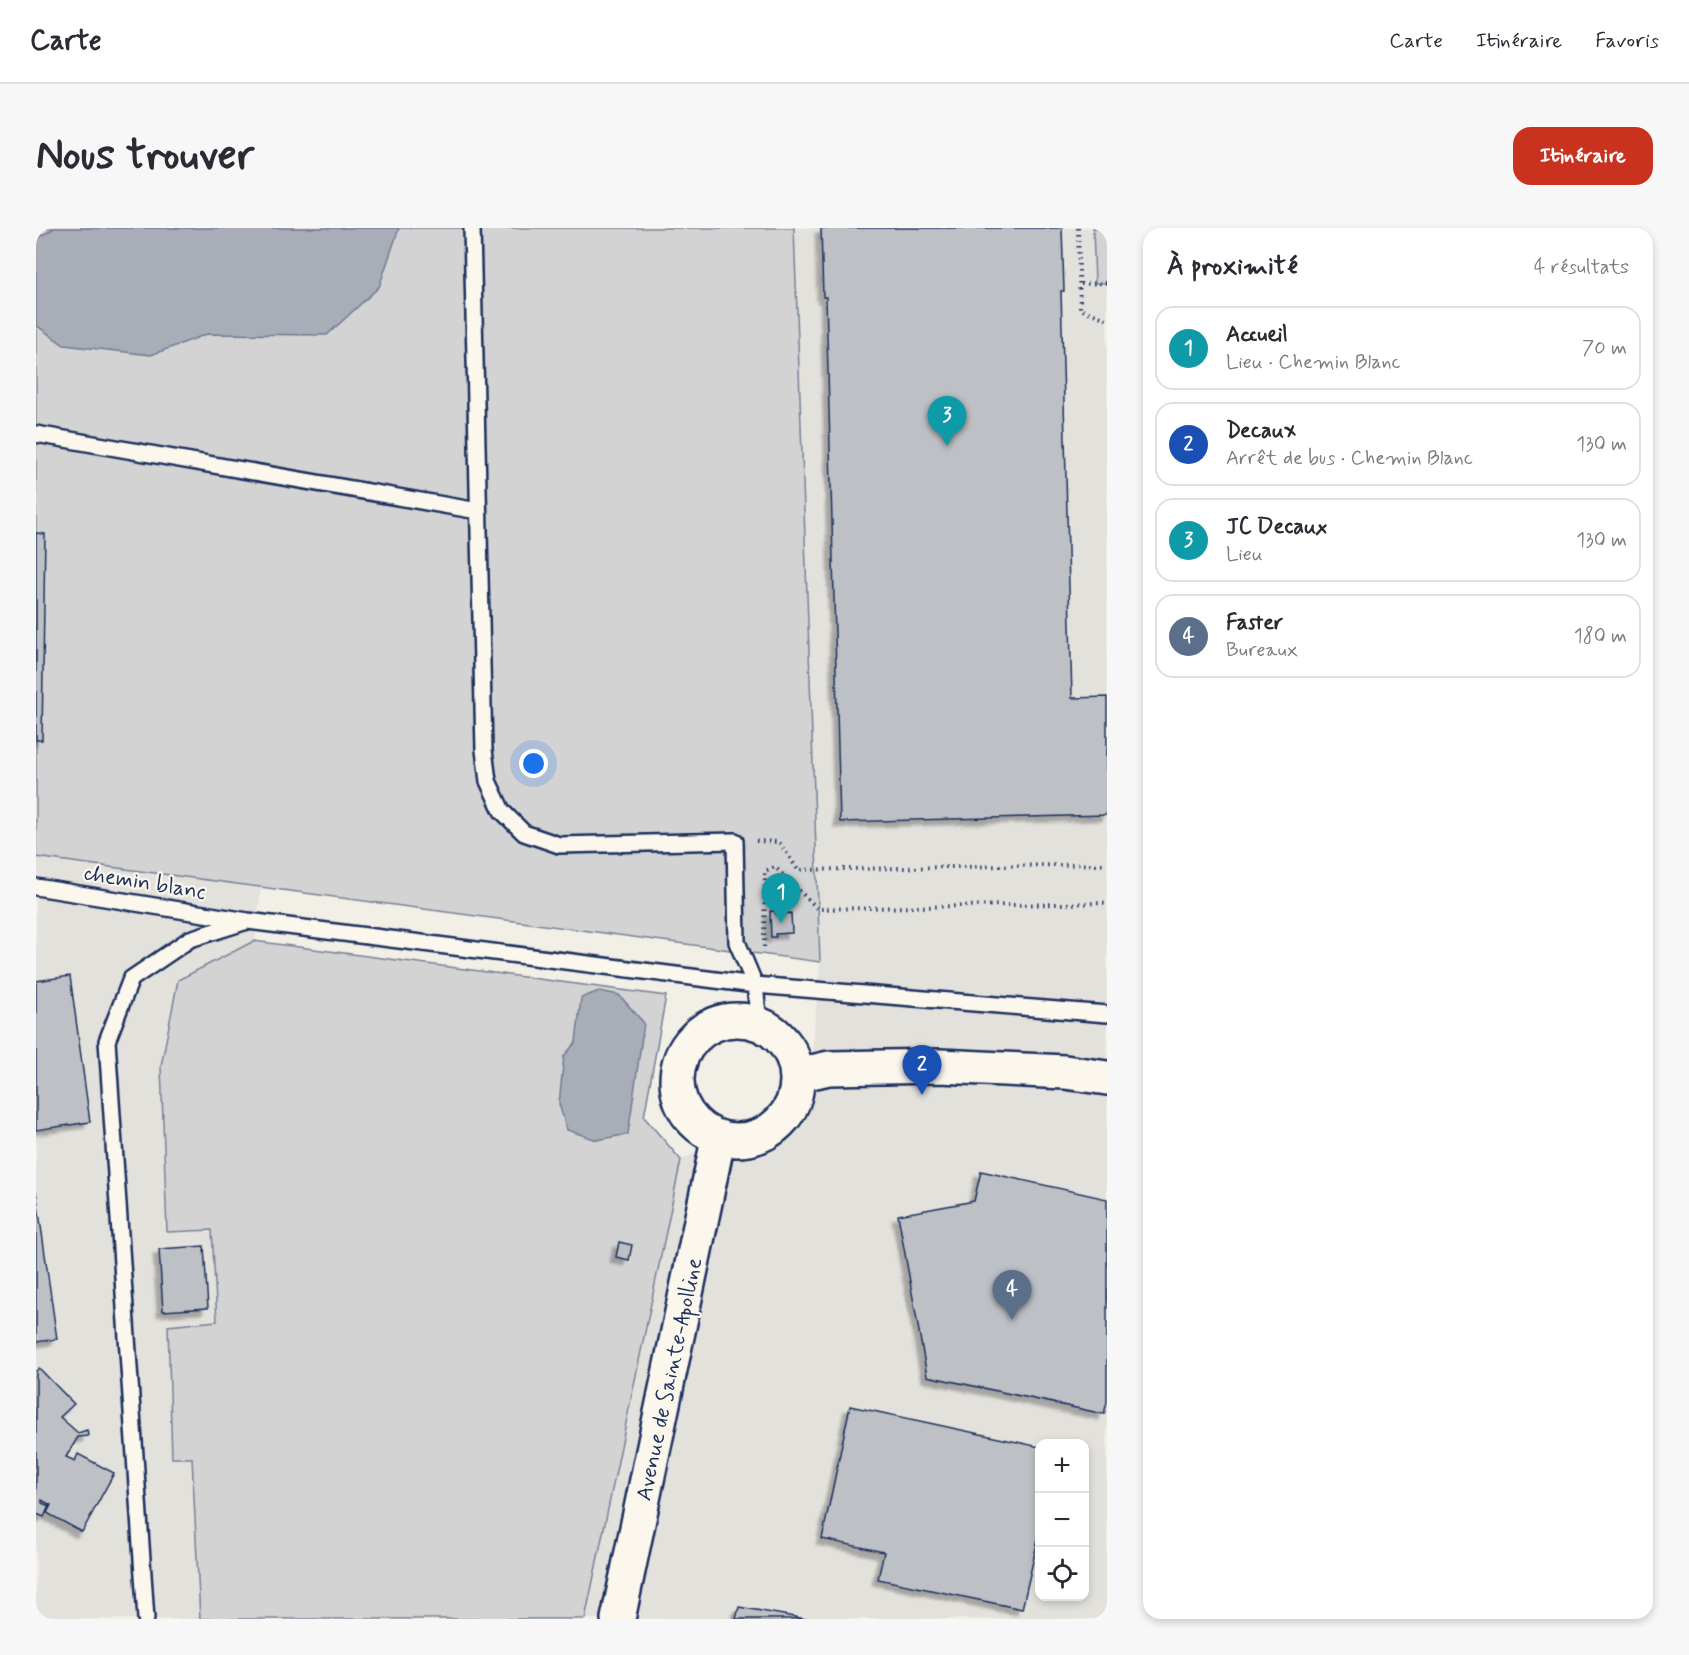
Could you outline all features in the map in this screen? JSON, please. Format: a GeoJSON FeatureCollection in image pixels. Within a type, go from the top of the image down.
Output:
{"type":"FeatureCollection","features":[{"type":"Feature","properties":{"kind":"street"},"geometry":{"type":"LineString","coordinates":[[739,1020],[759,1024],[775,1033],[787,1047],[798,1075],[794,1100],[786,1116],[773,1128],[758,1137],[741,1141],[718,1140],[690,1119],[680,1102],[676,1082],[679,1062],[688,1044],[702,1030],[719,1022],[739,1020]]}},
{"type":"Feature","properties":{"kind":"street"},"geometry":{"type":"LineString","coordinates":[[798,1075],[829,1068],[940,1065],[1065,1072],[1107,1078]]}},
{"type":"Feature","properties":{"kind":"street","name":"Avenue de Sainte-Apolline"},"geometry":{"type":"LineString","coordinates":[[618,1619],[718,1140]]}},
{"type":"Feature","properties":{"kind":"lane"},"geometry":{"type":"LineString","coordinates":[[472,228],[484,750],[488,781],[502,811],[524,832],[559,845],[735,841],[737,942],[755,985],[759,1024]]}},
{"type":"Feature","properties":{"kind":"lane"},"geometry":{"type":"LineString","coordinates":[[36,434],[478,511]]}},
{"type":"Feature","properties":{"kind":"lane","name":"chemin blanc"},"geometry":{"type":"LineString","coordinates":[[36,886],[248,921],[755,985],[1107,1014]]}},
{"type":"Feature","properties":{"kind":"lane"},"geometry":{"type":"LineString","coordinates":[[146,1619],[107,1041],[131,979],[190,939],[248,921]]}},
{"type":"Feature","properties":{"kind":"path"},"geometry":{"type":"LineString","coordinates":[[1078,228],[1080,309],[1107,319]]}},
{"type":"Feature","properties":{"kind":"path"},"geometry":{"type":"LineString","coordinates":[[1080,284],[1107,283]]}},
{"type":"Feature","properties":{"kind":"path"},"geometry":{"type":"LineString","coordinates":[[735,841],[779,842],[798,870],[1107,864]]}},
{"type":"Feature","properties":{"kind":"path"},"geometry":{"type":"LineString","coordinates":[[764,954],[765,871],[775,867],[818,909],[1107,903]]}},
{"type":"Feature","properties":{"kind":"shaded area"},"geometry":{"type":"Polygon","coordinates":[[[36,228],[794,228],[820,962],[36,857],[36,228]]]}},
{"type":"Feature","properties":{"kind":"shaded area"},"geometry":{"type":"Polygon","coordinates":[[[54,228],[399,228],[379,287],[327,335],[207,334],[151,355],[64,345],[36,325],[36,239],[54,228]]]}},
{"type":"Feature","properties":{"kind":"shaded area"},"geometry":{"type":"Polygon","coordinates":[[[794,228],[1093,228],[1095,283],[1107,283],[1107,1619],[585,1619],[681,1160],[718,1140],[759,1156],[806,1123],[820,962],[794,228]]]}},
{"type":"Feature","properties":{"kind":"shaded area"},"geometry":{"type":"Polygon","coordinates":[[[1093,228],[1107,228],[1107,283],[1095,283],[1093,228]]]}},
{"type":"Feature","properties":{"kind":"shaded area"},"geometry":{"type":"Polygon","coordinates":[[[36,857],[261,887],[255,941],[178,980],[167,1231],[212,1230],[217,1321],[168,1326],[173,1458],[192,1457],[200,1619],[36,1619],[36,857]]]}},
{"type":"Feature","properties":{"kind":"shaded area"},"geometry":{"type":"Polygon","coordinates":[[[254,941],[666,996],[644,1117],[681,1160],[585,1619],[200,1619],[192,1458],[172,1458],[168,1326],[217,1321],[212,1230],[167,1232],[161,1066],[178,980],[254,941]]]}},
{"type":"Feature","properties":{"kind":"shaded area"},"geometry":{"type":"Polygon","coordinates":[[[599,991],[619,995],[644,1023],[628,1134],[597,1140],[567,1130],[559,1104],[564,1056],[576,1042],[581,998],[599,991]]]}},
{"type":"Feature","properties":{"kind":"building"},"geometry":{"type":"Polygon","coordinates":[[[821,228],[1062,228],[1064,291],[1061,291],[1072,698],[1107,697],[1107,815],[840,822],[826,297],[823,297],[821,228]]]}},
{"type":"Feature","properties":{"kind":"building"},"geometry":{"type":"Polygon","coordinates":[[[36,533],[45,534],[42,740],[36,740],[36,533]]]}},
{"type":"Feature","properties":{"kind":"building"},"geometry":{"type":"Polygon","coordinates":[[[770,911],[776,911],[776,914],[791,913],[792,933],[775,934],[776,937],[771,937],[770,911]]]}},
{"type":"Feature","properties":{"kind":"building"},"geometry":{"type":"Polygon","coordinates":[[[70,976],[90,1122],[36,1130],[36,981],[70,976]]]}},
{"type":"Feature","properties":{"kind":"building"},"geometry":{"type":"Polygon","coordinates":[[[981,1171],[1107,1199],[1107,1402],[1104,1414],[927,1376],[898,1215],[974,1201],[981,1171]]]}},
{"type":"Feature","properties":{"kind":"building"},"geometry":{"type":"Polygon","coordinates":[[[36,1191],[57,1339],[36,1342],[36,1191]]]}},
{"type":"Feature","properties":{"kind":"building"},"geometry":{"type":"Polygon","coordinates":[[[619,1242],[632,1245],[629,1260],[616,1257],[619,1242]]]}},
{"type":"Feature","properties":{"kind":"building"},"geometry":{"type":"Polygon","coordinates":[[[204,1246],[208,1308],[163,1311],[159,1249],[204,1246]]]}},
{"type":"Feature","properties":{"kind":"building"},"geometry":{"type":"Polygon","coordinates":[[[39,1368],[74,1404],[60,1417],[78,1433],[87,1430],[88,1436],[78,1437],[66,1457],[75,1461],[78,1454],[114,1473],[82,1532],[47,1513],[51,1505],[42,1500],[42,1503],[49,1506],[44,1517],[37,1514],[36,1516],[36,1371],[39,1368]]]}},
{"type":"Feature","properties":{"kind":"building"},"geometry":{"type":"Polygon","coordinates":[[[850,1406],[1035,1446],[1035,1553],[1022,1609],[878,1579],[884,1552],[822,1539],[850,1406]]]}},
{"type":"Feature","properties":{"kind":"building"},"geometry":{"type":"Polygon","coordinates":[[[739,1607],[806,1619],[736,1619],[739,1607]]]}},
{"type":"Feature","properties":{"kind":"place","name":"JC Decaux"},"geometry":{"type":"Point","coordinates":[947,446]}},
{"type":"Feature","properties":{"kind":"place","name":"Accueil"},"geometry":{"type":"Point","coordinates":[781,923]}},
{"type":"Feature","properties":{"kind":"place","name":"Decaux"},"geometry":{"type":"Point","coordinates":[922,1095]}},
{"type":"Feature","properties":{"kind":"place","name":"Faster"},"geometry":{"type":"Point","coordinates":[1012,1320]}}]}
